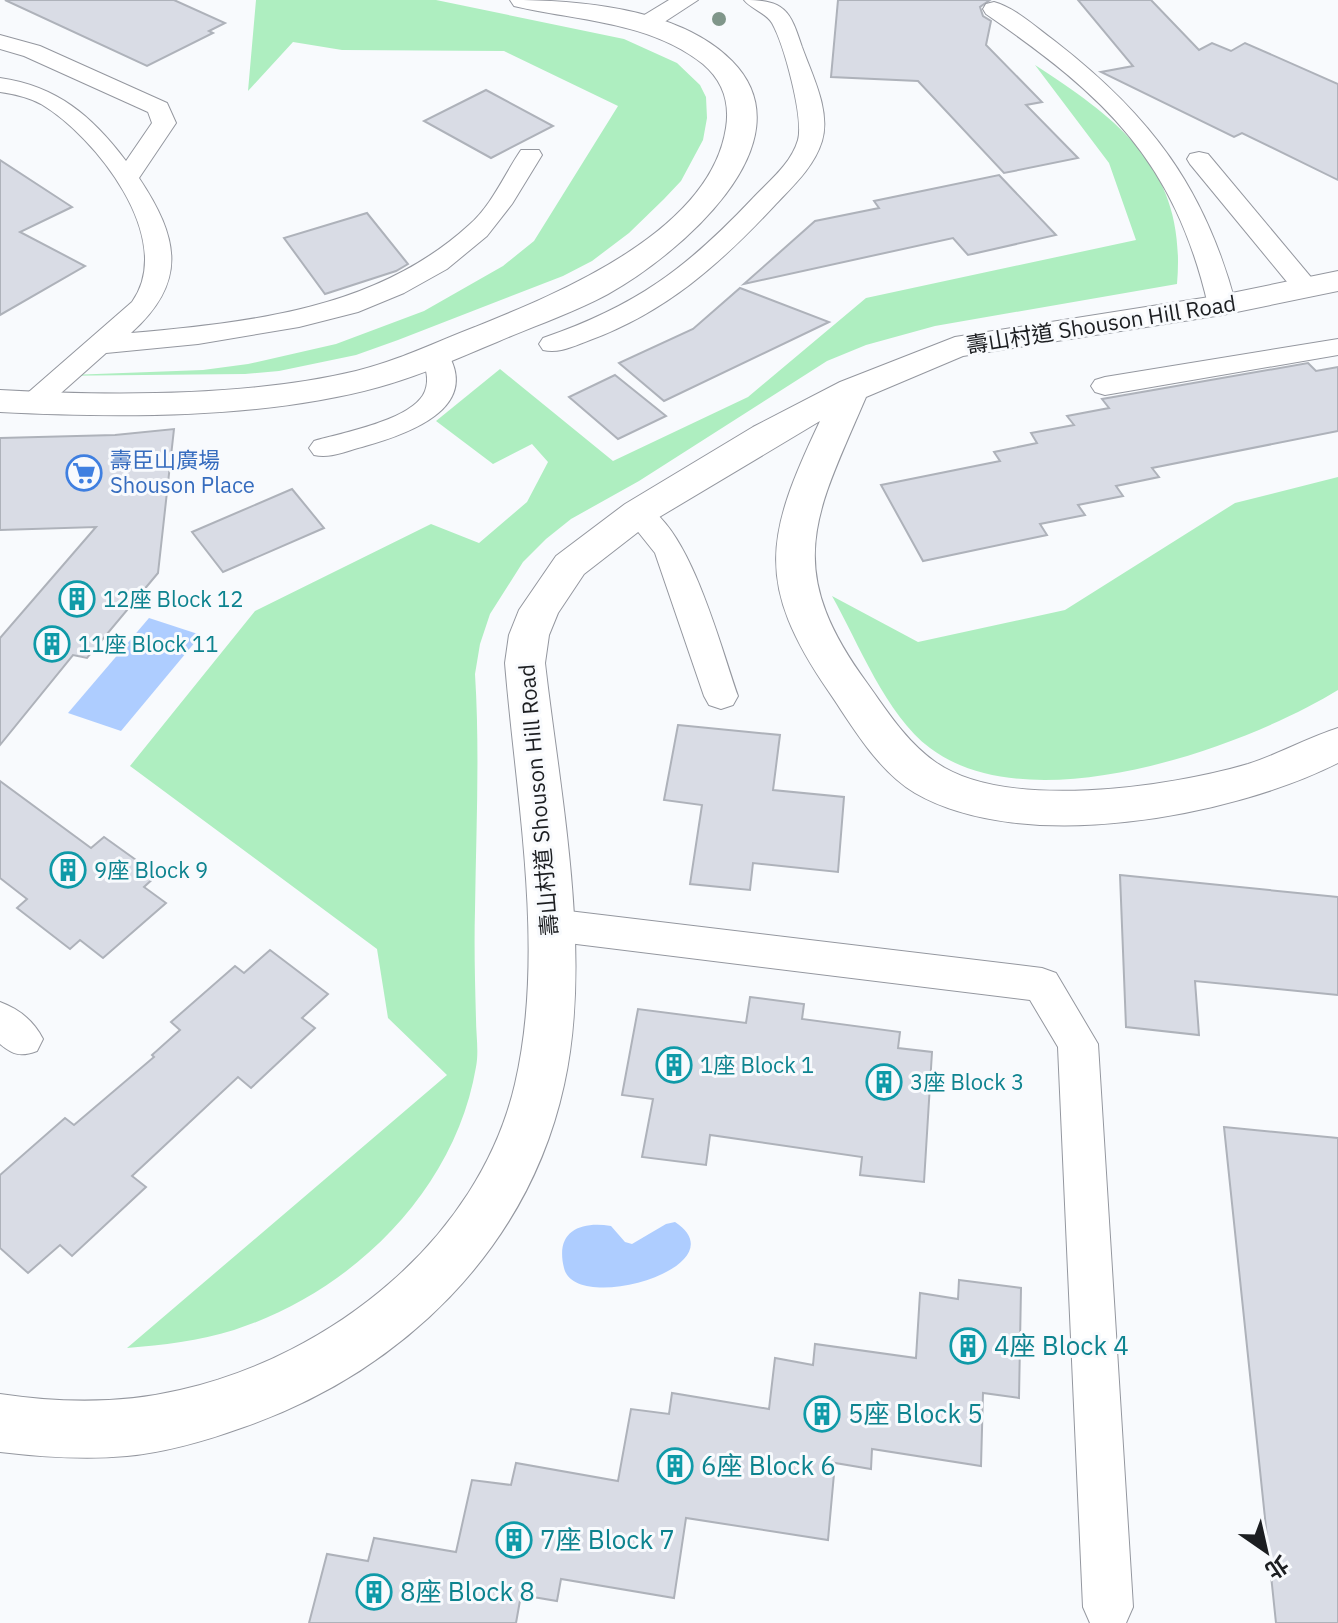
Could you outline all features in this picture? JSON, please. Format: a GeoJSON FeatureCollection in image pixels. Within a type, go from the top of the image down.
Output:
{"type":"FeatureCollection","features":[{"type":"Feature","properties":{"kind":"street"},"geometry":{"type":"LineString","coordinates":[[0,401],[241,401],[281,397],[370,378],[586,294],[620,277],[662,245],[722,178],[738,143],[743,119],[741,95],[733,80],[705,53],[644,25],[523,0]]}},
{"type":"Feature","properties":{"kind":"street","name":"壽山村道 Shouson Hill Road"},"geometry":{"type":"LineString","coordinates":[[0,1423],[79,1430],[134,1427],[203,1413],[269,1390],[331,1358],[385,1322],[431,1280],[471,1233],[503,1185],[526,1136],[540,1085],[547,1037],[552,925],[525,663],[529,635],[552,587],[570,565],[638,513],[766,435],[852,390],[955,347],[1222,305],[1322,285]]}},
{"type":"Feature","properties":{"kind":"street"},"geometry":{"type":"LineString","coordinates":[[852,390],[801,510],[794,541],[795,573],[800,600],[824,655],[888,746],[908,765],[932,782],[982,801],[1009,805],[1117,804],[1221,788],[1316,757],[1338,744]]}},
{"type":"Feature","properties":{"kind":"lane"},"geometry":{"type":"LineString","coordinates":[[644,25],[687,0]]}},
{"type":"Feature","properties":{"kind":"lane"},"geometry":{"type":"LineString","coordinates":[[553,344],[615,320],[679,282],[731,235],[794,170],[804,155],[812,124],[809,100],[781,17],[755,0]]}},
{"type":"Feature","properties":{"kind":"lane"},"geometry":{"type":"LineString","coordinates":[[994,9],[1032,34],[1094,83],[1147,141],[1175,179],[1197,220],[1215,265],[1222,305]]}},
{"type":"Feature","properties":{"kind":"lane"},"geometry":{"type":"LineString","coordinates":[[0,42],[32,51],[159,108],[164,123],[161,132],[127,178]]}},
{"type":"Feature","properties":{"kind":"lane"},"geometry":{"type":"LineString","coordinates":[[0,85],[50,99],[95,138],[127,178],[144,209],[160,250],[158,281],[137,313],[33,403]]}},
{"type":"Feature","properties":{"kind":"lane"},"geometry":{"type":"LineString","coordinates":[[98,345],[245,331],[301,319],[366,298],[432,266],[481,228],[530,155]]}},
{"type":"Feature","properties":{"kind":"lane"},"geometry":{"type":"LineString","coordinates":[[1199,159],[1322,285]]}},
{"type":"Feature","properties":{"kind":"lane"},"geometry":{"type":"LineString","coordinates":[[1105,386],[1338,347]]}},
{"type":"Feature","properties":{"kind":"lane"},"geometry":{"type":"LineString","coordinates":[[324,448],[425,412],[443,390],[445,379],[435,355]]}},
{"type":"Feature","properties":{"kind":"lane"},"geometry":{"type":"LineString","coordinates":[[638,513],[658,532],[671,553],[721,696]]}},
{"type":"Feature","properties":{"kind":"lane"},"geometry":{"type":"LineString","coordinates":[[552,925],[1042,985],[1078,1044],[1108,1607]]}},
{"type":"Feature","properties":{"kind":"green space"},"geometry":{"type":"Polygon","coordinates":[[[256,0],[436,0],[624,39],[677,63],[700,85],[706,97],[707,118],[703,140],[681,181],[629,233],[592,261],[563,276],[398,340],[356,355],[279,371],[43,376],[203,370],[248,364],[336,344],[424,311],[503,266],[534,241],[618,106],[504,51],[342,50],[293,42],[248,91],[256,0]]]}},
{"type":"Feature","properties":{"kind":"green space"},"geometry":{"type":"Polygon","coordinates":[[[1035,65],[1095,107],[1120,129],[1142,153],[1159,179],[1171,210],[1177,244],[1177,284],[935,326],[866,345],[827,361],[639,481],[571,519],[523,562],[490,614],[480,644],[475,674],[477,1055],[464,1112],[446,1155],[421,1195],[391,1231],[357,1263],[319,1290],[277,1313],[234,1330],[181,1342],[127,1348],[447,1075],[388,1018],[377,949],[130,766],[255,611],[431,524],[479,543],[527,502],[548,462],[532,444],[493,464],[436,421],[500,369],[613,461],[748,397],[866,298],[1136,240],[1109,163],[1035,65]]]}},
{"type":"Feature","properties":{"kind":"green space"},"geometry":{"type":"Polygon","coordinates":[[[1338,477],[1338,690],[1248,734],[1194,754],[1136,769],[1078,778],[1023,779],[972,770],[930,748],[914,734],[887,698],[832,596],[918,642],[1065,610],[1235,503],[1338,477]]]}},
{"type":"Feature","properties":{"kind":"water"},"geometry":{"type":"Polygon","coordinates":[[[149,618],[201,635],[121,731],[68,713],[149,618]]]}},
{"type":"Feature","properties":{"kind":"water"},"geometry":{"type":"Polygon","coordinates":[[[675,1222],[690,1239],[687,1254],[672,1269],[649,1280],[622,1286],[595,1287],[575,1282],[564,1268],[562,1256],[566,1238],[580,1228],[589,1225],[611,1226],[625,1242],[632,1244],[675,1222]]]}},
{"type":"Feature","properties":{"kind":"building"},"geometry":{"type":"Polygon","coordinates":[[[5,0],[174,0],[225,23],[209,31],[213,33],[147,66],[5,0]]]}},
{"type":"Feature","properties":{"kind":"building"},"geometry":{"type":"Polygon","coordinates":[[[838,0],[990,0],[980,7],[983,16],[991,21],[986,45],[1042,102],[1026,105],[1078,158],[1004,173],[918,81],[831,77],[838,0]]]}},
{"type":"Feature","properties":{"kind":"building"},"geometry":{"type":"Polygon","coordinates":[[[1078,0],[1151,0],[1199,50],[1212,43],[1231,51],[1245,43],[1338,84],[1338,180],[1242,133],[1234,137],[1101,72],[1133,66],[1078,0]]]}},
{"type":"Feature","properties":{"kind":"building"},"geometry":{"type":"Polygon","coordinates":[[[486,90],[553,126],[491,158],[424,121],[486,90]]]}},
{"type":"Feature","properties":{"kind":"building"},"geometry":{"type":"Polygon","coordinates":[[[0,160],[72,207],[20,232],[85,266],[0,315],[0,160]]]}},
{"type":"Feature","properties":{"kind":"building"},"geometry":{"type":"Polygon","coordinates":[[[999,175],[1056,235],[968,255],[953,238],[744,284],[815,221],[879,208],[874,201],[999,175]]]}},
{"type":"Feature","properties":{"kind":"building"},"geometry":{"type":"Polygon","coordinates":[[[367,213],[408,264],[396,271],[325,294],[284,238],[367,213]]]}},
{"type":"Feature","properties":{"kind":"building"},"geometry":{"type":"Polygon","coordinates":[[[740,288],[829,322],[664,401],[619,363],[693,329],[740,288]]]}},
{"type":"Feature","properties":{"kind":"building"},"geometry":{"type":"Polygon","coordinates":[[[1308,363],[1316,371],[1338,367],[1338,431],[1152,468],[1159,477],[1116,486],[1123,496],[1078,505],[1085,515],[1040,524],[1047,535],[923,561],[881,485],[1000,461],[994,452],[1037,443],[1031,433],[1074,425],[1067,416],[1109,408],[1102,399],[1308,363]]]}},
{"type":"Feature","properties":{"kind":"building"},"geometry":{"type":"Polygon","coordinates":[[[615,375],[666,416],[618,439],[569,397],[615,375]]]}},
{"type":"Feature","properties":{"kind":"building"},"geometry":{"type":"Polygon","coordinates":[[[174,429],[158,573],[87,658],[73,655],[0,745],[0,638],[96,527],[0,530],[0,438],[115,435],[174,429]]]}},
{"type":"Feature","properties":{"kind":"building"},"geometry":{"type":"Polygon","coordinates":[[[292,489],[324,528],[223,572],[192,532],[292,489]]]}},
{"type":"Feature","properties":{"kind":"building"},"geometry":{"type":"Polygon","coordinates":[[[678,725],[780,735],[773,790],[844,797],[838,872],[753,863],[750,890],[690,884],[702,805],[664,800],[678,725]]]}},
{"type":"Feature","properties":{"kind":"building"},"geometry":{"type":"Polygon","coordinates":[[[0,781],[91,848],[104,837],[157,875],[144,887],[166,903],[103,958],[80,940],[70,949],[17,908],[27,899],[0,878],[0,781]]]}},
{"type":"Feature","properties":{"kind":"building"},"geometry":{"type":"Polygon","coordinates":[[[1120,875],[1338,897],[1338,995],[1195,981],[1199,1035],[1126,1027],[1120,875]]]}},
{"type":"Feature","properties":{"kind":"building"},"geometry":{"type":"Polygon","coordinates":[[[270,950],[328,994],[302,1018],[315,1028],[251,1088],[238,1077],[132,1176],[146,1187],[72,1256],[60,1245],[28,1273],[0,1248],[0,1175],[65,1118],[74,1125],[154,1057],[152,1055],[180,1030],[171,1022],[235,966],[244,973],[270,950]]]}},
{"type":"Feature","properties":{"kind":"building"},"geometry":{"type":"Polygon","coordinates":[[[750,997],[804,1004],[802,1019],[900,1032],[898,1048],[932,1052],[924,1182],[860,1175],[862,1157],[710,1135],[706,1165],[642,1157],[653,1099],[622,1095],[638,1009],[746,1023],[750,997]]]}},
{"type":"Feature","properties":{"kind":"building"},"geometry":{"type":"Polygon","coordinates":[[[1224,1127],[1338,1138],[1338,1623],[1276,1623],[1224,1127]]]}},
{"type":"Feature","properties":{"kind":"building"},"geometry":{"type":"Polygon","coordinates":[[[959,1280],[1021,1288],[1019,1398],[983,1393],[981,1466],[872,1449],[871,1469],[835,1463],[828,1540],[686,1518],[674,1598],[561,1579],[557,1601],[521,1595],[516,1623],[309,1623],[327,1554],[368,1561],[374,1538],[456,1552],[472,1480],[511,1485],[516,1463],[618,1481],[631,1409],[669,1414],[672,1393],[769,1409],[775,1358],[813,1365],[815,1344],[916,1358],[920,1293],[958,1299],[959,1280]]]}},
{"type":"Feature","properties":{"kind":"place","name":"壽臣山廣場 Shouson Place"},"geometry":{"type":"Point","coordinates":[84,473]}},
{"type":"Feature","properties":{"kind":"place","name":"12座 Block 12"},"geometry":{"type":"Point","coordinates":[77,599]}},
{"type":"Feature","properties":{"kind":"place","name":"11座 Block 11"},"geometry":{"type":"Point","coordinates":[52,644]}},
{"type":"Feature","properties":{"kind":"place","name":"9座 Block 9"},"geometry":{"type":"Point","coordinates":[68,870]}},
{"type":"Feature","properties":{"kind":"place","name":"1座 Block 1"},"geometry":{"type":"Point","coordinates":[674,1065]}},
{"type":"Feature","properties":{"kind":"place","name":"3座 Block 3"},"geometry":{"type":"Point","coordinates":[884,1082]}},
{"type":"Feature","properties":{"kind":"place","name":"4座 Block 4"},"geometry":{"type":"Point","coordinates":[968,1346]}},
{"type":"Feature","properties":{"kind":"place","name":"5座 Block 5"},"geometry":{"type":"Point","coordinates":[822,1414]}},
{"type":"Feature","properties":{"kind":"place","name":"6座 Block 6"},"geometry":{"type":"Point","coordinates":[675,1466]}},
{"type":"Feature","properties":{"kind":"place","name":"7座 Block 7"},"geometry":{"type":"Point","coordinates":[514,1540]}},
{"type":"Feature","properties":{"kind":"place","name":"8座 Block 8"},"geometry":{"type":"Point","coordinates":[374,1592]}}]}
